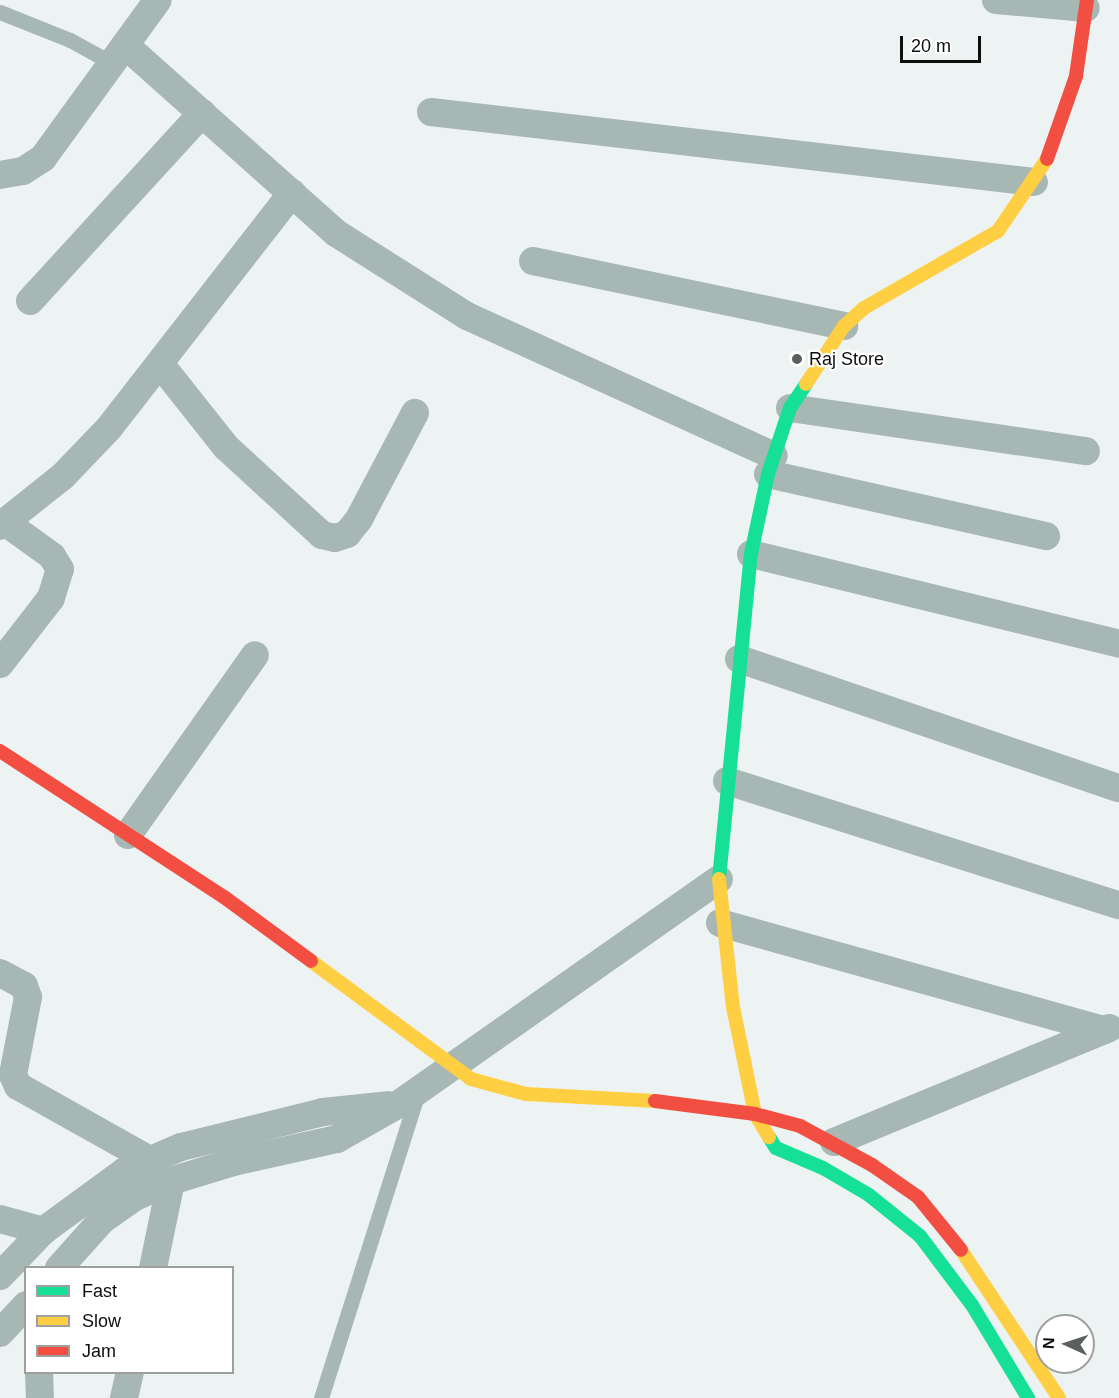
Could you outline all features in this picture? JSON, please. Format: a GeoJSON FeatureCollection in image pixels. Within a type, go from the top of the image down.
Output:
{"type":"FeatureCollection","features":[{"type":"Feature","properties":{"kind":"street"},"geometry":{"type":"LineString","coordinates":[[0,197],[12,173],[43,158],[158,0]]}},
{"type":"Feature","properties":{"kind":"street"},"geometry":{"type":"LineString","coordinates":[[996,0],[1086,4],[1076,76],[1049,156],[1034,182],[998,231],[963,255],[864,308],[844,326],[790,408],[771,465],[751,554],[727,781],[719,879],[720,923],[755,1114],[776,1148],[823,1168],[869,1195],[920,1236],[972,1305],[1028,1398]]}},
{"type":"Feature","properties":{"kind":"street"},"geometry":{"type":"LineString","coordinates":[[119,54],[202,113],[336,234],[467,316],[771,465],[1046,536]]}},
{"type":"Feature","properties":{"kind":"street"},"geometry":{"type":"LineString","coordinates":[[431,112],[1034,182]]}},
{"type":"Feature","properties":{"kind":"street"},"geometry":{"type":"LineString","coordinates":[[30,301],[202,113]]}},
{"type":"Feature","properties":{"kind":"street"},"geometry":{"type":"LineString","coordinates":[[0,664],[51,598],[60,569],[52,556],[3,524],[63,476],[161,364],[292,193]]}},
{"type":"Feature","properties":{"kind":"street"},"geometry":{"type":"LineString","coordinates":[[533,261],[844,326]]}},
{"type":"Feature","properties":{"kind":"street"},"geometry":{"type":"LineString","coordinates":[[161,364],[226,447],[314,528],[335,538],[347,534],[359,519],[416,413]]}},
{"type":"Feature","properties":{"kind":"street"},"geometry":{"type":"LineString","coordinates":[[790,408],[1086,451]]}},
{"type":"Feature","properties":{"kind":"street"},"geometry":{"type":"LineString","coordinates":[[751,554],[1119,644]]}},
{"type":"Feature","properties":{"kind":"street"},"geometry":{"type":"LineString","coordinates":[[128,835],[255,655]]}},
{"type":"Feature","properties":{"kind":"street"},"geometry":{"type":"LineString","coordinates":[[739,658],[1119,788]]}},
{"type":"Feature","properties":{"kind":"street"},"geometry":{"type":"LineString","coordinates":[[0,751],[224,897],[449,1066],[491,1087],[526,1094],[633,1098],[755,1114],[800,1126],[834,1142],[918,1197],[947,1229],[1059,1398]]}},
{"type":"Feature","properties":{"kind":"street"},"geometry":{"type":"LineString","coordinates":[[727,781],[1119,905]]}},
{"type":"Feature","properties":{"kind":"street"},"geometry":{"type":"LineString","coordinates":[[61,1266],[102,1220],[135,1197],[171,1181],[233,1162],[337,1139],[409,1097],[449,1066],[604,964],[719,879]]}},
{"type":"Feature","properties":{"kind":"street"},"geometry":{"type":"LineString","coordinates":[[720,923],[1112,1028]]}},
{"type":"Feature","properties":{"kind":"street"},"geometry":{"type":"LineString","coordinates":[[0,973],[24,986],[28,997],[6,1081],[150,1160]]}},
{"type":"Feature","properties":{"kind":"street"},"geometry":{"type":"LineString","coordinates":[[834,1142],[1112,1028]]}},
{"type":"Feature","properties":{"kind":"street"},"geometry":{"type":"LineString","coordinates":[[0,1275],[43,1231],[125,1171],[150,1160],[181,1147],[323,1112],[409,1097]]}},
{"type":"Feature","properties":{"kind":"street"},"geometry":{"type":"LineString","coordinates":[[153,1266],[171,1181]]}},
{"type":"Feature","properties":{"kind":"street"},"geometry":{"type":"LineString","coordinates":[[0,1219],[43,1231]]}},
{"type":"Feature","properties":{"kind":"street"},"geometry":{"type":"LineString","coordinates":[[0,1333],[24,1307]]}},
{"type":"Feature","properties":{"kind":"street"},"geometry":{"type":"LineString","coordinates":[[39,1374],[40,1398]]}},
{"type":"Feature","properties":{"kind":"street"},"geometry":{"type":"LineString","coordinates":[[124,1398],[130,1374]]}},
{"type":"Feature","properties":{"kind":"lane"},"geometry":{"type":"LineString","coordinates":[[0,12],[70,39],[119,54]]}},
{"type":"Feature","properties":{"kind":"lane"},"geometry":{"type":"LineString","coordinates":[[321,1398],[409,1097]]}},
{"type":"Feature","properties":{"kind":"traffic: fast"},"geometry":{"type":"LineString","coordinates":[[719,879],[751,554],[768,474],[790,408],[806,384]]}},
{"type":"Feature","properties":{"kind":"traffic: fast"},"geometry":{"type":"LineString","coordinates":[[769,1137],[776,1148],[823,1168],[869,1195],[920,1236],[972,1305],[1028,1398]]}},
{"type":"Feature","properties":{"kind":"traffic: slow"},"geometry":{"type":"LineString","coordinates":[[806,384],[844,326],[864,308],[998,231],[1047,159]]}},
{"type":"Feature","properties":{"kind":"traffic: slow"},"geometry":{"type":"LineString","coordinates":[[719,879],[733,1007],[755,1114],[769,1137]]}},
{"type":"Feature","properties":{"kind":"traffic: slow"},"geometry":{"type":"LineString","coordinates":[[311,961],[471,1079],[526,1094],[655,1101]]}},
{"type":"Feature","properties":{"kind":"traffic: slow"},"geometry":{"type":"LineString","coordinates":[[961,1250],[1059,1398]]}},
{"type":"Feature","properties":{"kind":"traffic: jam"},"geometry":{"type":"LineString","coordinates":[[1047,159],[1076,76],[1087,0]]}},
{"type":"Feature","properties":{"kind":"traffic: jam"},"geometry":{"type":"LineString","coordinates":[[0,751],[224,897],[311,961]]}},
{"type":"Feature","properties":{"kind":"traffic: jam"},"geometry":{"type":"LineString","coordinates":[[655,1101],[755,1114],[800,1126],[872,1165],[918,1197],[961,1250]]}},
{"type":"Feature","properties":{"kind":"place","name":"Raj Store"},"geometry":{"type":"Point","coordinates":[797,359]}}]}
